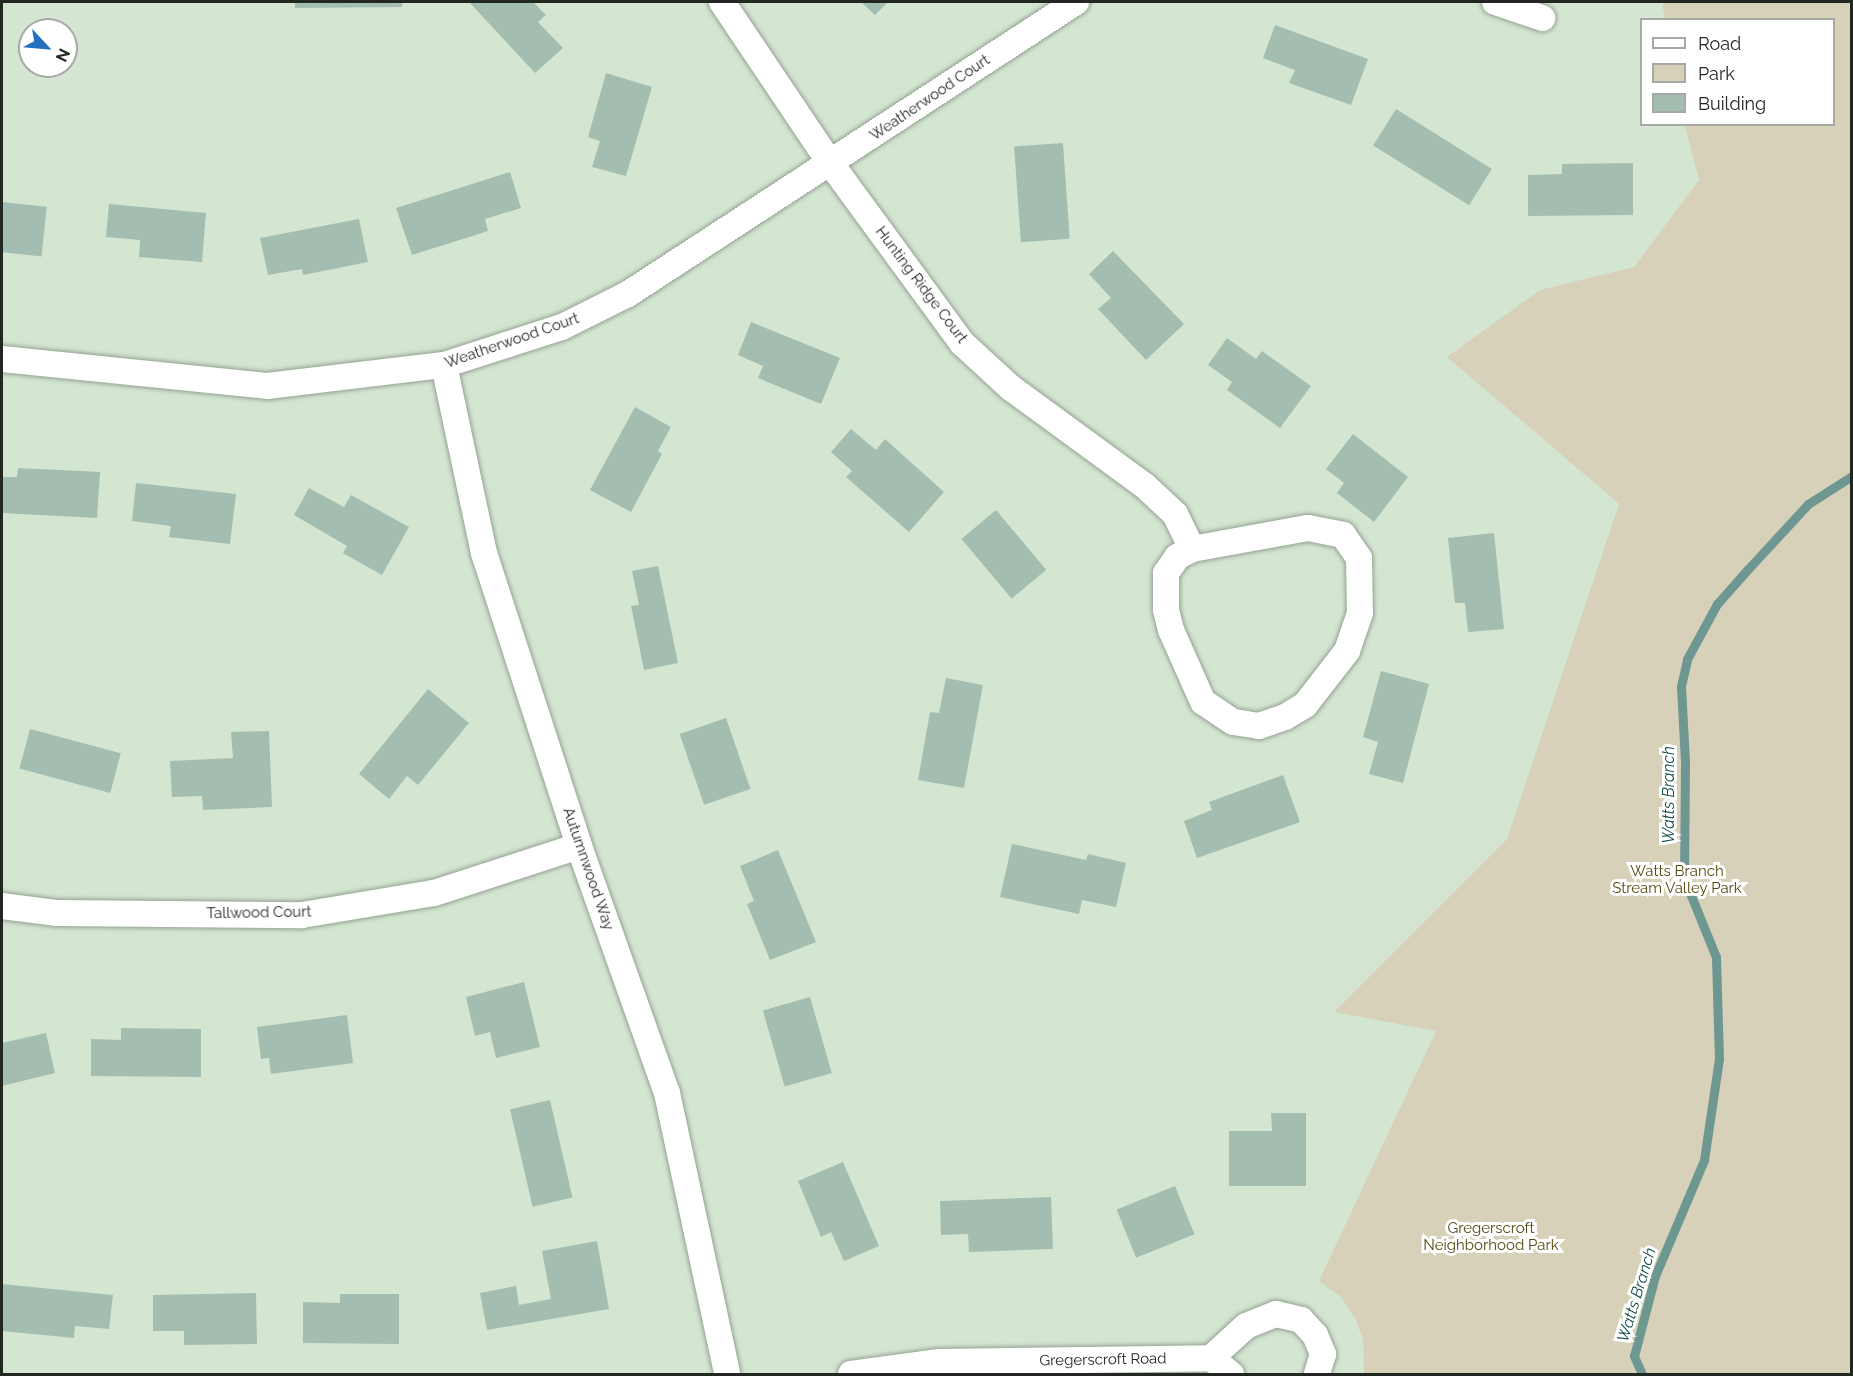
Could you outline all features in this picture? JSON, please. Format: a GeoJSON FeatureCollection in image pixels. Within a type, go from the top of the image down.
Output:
{"type":"FeatureCollection","features":[{"type":"Feature","properties":{"kind":"street","name":"Hunting Ridge Court"},"geometry":{"type":"LineString","coordinates":[[722,2],[831,164],[962,343],[1011,388],[1145,486],[1175,514],[1192,549]]}},
{"type":"Feature","properties":{"kind":"street","name":"Weatherwood Court"},"geometry":{"type":"LineString","coordinates":[[2,358],[267,386],[444,366],[562,327],[628,294],[831,164],[1076,2]]}},
{"type":"Feature","properties":{"kind":"street"},"geometry":{"type":"LineString","coordinates":[[1495,2],[1542,18]]}},
{"type":"Feature","properties":{"kind":"street","name":"Autumnwood Way"},"geometry":{"type":"LineString","coordinates":[[444,366],[484,553],[579,846],[667,1093],[727,1374]]}},
{"type":"Feature","properties":{"kind":"street"},"geometry":{"type":"LineString","coordinates":[[1308,528],[1342,535],[1359,558],[1360,613],[1347,651],[1305,705],[1285,717],[1259,726],[1233,722],[1203,702],[1170,630],[1166,610],[1166,573],[1177,557],[1192,549],[1308,528]]}},
{"type":"Feature","properties":{"kind":"street","name":"Tallwood Court"},"geometry":{"type":"LineString","coordinates":[[2,906],[56,913],[302,915],[434,893],[579,846]]}},
{"type":"Feature","properties":{"kind":"street"},"geometry":{"type":"LineString","coordinates":[[1231,1374],[1212,1358],[1246,1326],[1276,1314],[1301,1320],[1315,1335],[1323,1354],[1317,1374]]}},
{"type":"Feature","properties":{"kind":"street","name":"Gregerscroft Road"},"geometry":{"type":"LineString","coordinates":[[851,1374],[939,1362],[1212,1358]]}},
{"type":"Feature","properties":{"kind":"green space","name":"Watts Branch Stream Valley Park"},"geometry":{"type":"Polygon","coordinates":[[[1662,2],[1851,2],[1851,1374],[1364,1374],[1363,1340],[1356,1320],[1341,1297],[1319,1281],[1436,1031],[1334,1012],[1507,839],[1619,504],[1447,357],[1540,290],[1634,267],[1699,180],[1685,126],[1835,126],[1835,18],[1665,18],[1662,2]]]}},
{"type":"Feature","properties":{"kind":"building"},"geometry":{"type":"Polygon","coordinates":[[[295,2],[402,2],[402,7],[295,8],[295,2]]]}},
{"type":"Feature","properties":{"kind":"building"},"geometry":{"type":"Polygon","coordinates":[[[469,2],[533,2],[546,15],[538,22],[563,48],[535,73],[469,2]]]}},
{"type":"Feature","properties":{"kind":"building"},"geometry":{"type":"Polygon","coordinates":[[[861,2],[888,2],[875,15],[861,2]]]}},
{"type":"Feature","properties":{"kind":"building"},"geometry":{"type":"Polygon","coordinates":[[[1275,25],[1368,59],[1351,105],[1289,83],[1295,70],[1263,58],[1275,25]]]}},
{"type":"Feature","properties":{"kind":"building"},"geometry":{"type":"Polygon","coordinates":[[[606,73],[652,87],[626,176],[592,167],[600,141],[588,137],[606,73]]]}},
{"type":"Feature","properties":{"kind":"building"},"geometry":{"type":"Polygon","coordinates":[[[1396,109],[1492,169],[1469,205],[1373,145],[1396,109]]]}},
{"type":"Feature","properties":{"kind":"building"},"geometry":{"type":"Polygon","coordinates":[[[1063,143],[1070,239],[1021,242],[1014,146],[1063,143]]]}},
{"type":"Feature","properties":{"kind":"building"},"geometry":{"type":"Polygon","coordinates":[[[1633,163],[1633,215],[1528,216],[1528,175],[1562,174],[1562,164],[1633,163]]]}},
{"type":"Feature","properties":{"kind":"building"},"geometry":{"type":"Polygon","coordinates":[[[510,172],[521,208],[485,219],[488,231],[412,255],[396,208],[510,172]]]}},
{"type":"Feature","properties":{"kind":"building"},"geometry":{"type":"Polygon","coordinates":[[[2,202],[47,207],[42,256],[2,252],[2,202]]]}},
{"type":"Feature","properties":{"kind":"building"},"geometry":{"type":"Polygon","coordinates":[[[109,204],[206,213],[202,262],[139,257],[140,240],[106,237],[109,204]]]}},
{"type":"Feature","properties":{"kind":"building"},"geometry":{"type":"Polygon","coordinates":[[[359,219],[368,262],[303,275],[302,269],[268,275],[260,238],[359,219]]]}},
{"type":"Feature","properties":{"kind":"building"},"geometry":{"type":"Polygon","coordinates":[[[1113,251],[1184,324],[1146,360],[1098,309],[1111,298],[1089,274],[1113,251]]]}},
{"type":"Feature","properties":{"kind":"building"},"geometry":{"type":"Polygon","coordinates":[[[751,322],[840,358],[821,404],[758,378],[763,366],[738,355],[751,322]]]}},
{"type":"Feature","properties":{"kind":"building"},"geometry":{"type":"Polygon","coordinates":[[[1227,338],[1256,359],[1262,351],[1311,386],[1280,428],[1227,390],[1232,382],[1208,365],[1227,338]]]}},
{"type":"Feature","properties":{"kind":"building"},"geometry":{"type":"Polygon","coordinates":[[[635,407],[671,427],[658,451],[662,454],[631,512],[590,490],[635,407]]]}},
{"type":"Feature","properties":{"kind":"building"},"geometry":{"type":"Polygon","coordinates":[[[851,429],[876,450],[885,439],[944,492],[909,532],[846,477],[852,471],[831,452],[851,429]]]}},
{"type":"Feature","properties":{"kind":"building"},"geometry":{"type":"Polygon","coordinates":[[[1353,434],[1408,477],[1374,522],[1337,493],[1344,483],[1326,469],[1353,434]]]}},
{"type":"Feature","properties":{"kind":"building"},"geometry":{"type":"Polygon","coordinates":[[[18,468],[100,472],[97,518],[2,513],[2,477],[17,477],[18,468]]]}},
{"type":"Feature","properties":{"kind":"building"},"geometry":{"type":"Polygon","coordinates":[[[136,483],[236,494],[230,544],[169,537],[171,526],[132,521],[136,483]]]}},
{"type":"Feature","properties":{"kind":"building"},"geometry":{"type":"Polygon","coordinates":[[[309,488],[344,507],[351,495],[409,527],[382,575],[343,553],[347,546],[294,515],[309,488]]]}},
{"type":"Feature","properties":{"kind":"building"},"geometry":{"type":"Polygon","coordinates":[[[996,510],[1046,570],[1012,599],[962,539],[996,510]]]}},
{"type":"Feature","properties":{"kind":"building"},"geometry":{"type":"Polygon","coordinates":[[[1494,533],[1504,629],[1468,632],[1465,603],[1455,603],[1448,538],[1494,533]]]}},
{"type":"Feature","properties":{"kind":"building"},"geometry":{"type":"Polygon","coordinates":[[[658,566],[678,663],[644,670],[631,606],[639,605],[632,571],[658,566]]]}},
{"type":"Feature","properties":{"kind":"building"},"geometry":{"type":"Polygon","coordinates":[[[1381,671],[1429,684],[1403,783],[1369,774],[1378,742],[1363,737],[1381,671]]]}},
{"type":"Feature","properties":{"kind":"building"},"geometry":{"type":"Polygon","coordinates":[[[946,678],[983,685],[964,788],[918,780],[930,712],[939,713],[946,678]]]}},
{"type":"Feature","properties":{"kind":"building"},"geometry":{"type":"Polygon","coordinates":[[[428,689],[469,723],[418,785],[407,776],[389,799],[359,774],[428,689]]]}},
{"type":"Feature","properties":{"kind":"building"},"geometry":{"type":"Polygon","coordinates":[[[726,718],[750,789],[704,805],[680,734],[726,718]]]}},
{"type":"Feature","properties":{"kind":"building"},"geometry":{"type":"Polygon","coordinates":[[[30,729],[121,753],[110,793],[19,769],[30,729]]]}},
{"type":"Feature","properties":{"kind":"building"},"geometry":{"type":"Polygon","coordinates":[[[269,731],[272,807],[203,810],[202,796],[172,797],[170,761],[233,758],[231,732],[269,731]]]}},
{"type":"Feature","properties":{"kind":"building"},"geometry":{"type":"Polygon","coordinates":[[[1283,775],[1300,822],[1197,858],[1184,821],[1212,810],[1209,802],[1283,775]]]}},
{"type":"Feature","properties":{"kind":"building"},"geometry":{"type":"Polygon","coordinates":[[[1012,844],[1086,860],[1088,854],[1126,863],[1116,907],[1082,900],[1079,914],[1000,897],[1012,844]]]}},
{"type":"Feature","properties":{"kind":"building"},"geometry":{"type":"Polygon","coordinates":[[[778,850],[816,942],[770,960],[747,904],[754,901],[740,866],[778,850]]]}},
{"type":"Feature","properties":{"kind":"building"},"geometry":{"type":"Polygon","coordinates":[[[524,982],[540,1047],[496,1058],[490,1032],[475,1036],[466,997],[524,982]]]}},
{"type":"Feature","properties":{"kind":"building"},"geometry":{"type":"Polygon","coordinates":[[[810,997],[832,1073],[785,1086],[763,1011],[810,997]]]}},
{"type":"Feature","properties":{"kind":"building"},"geometry":{"type":"Polygon","coordinates":[[[347,1015],[353,1063],[271,1074],[269,1058],[261,1059],[257,1027],[347,1015]]]}},
{"type":"Feature","properties":{"kind":"building"},"geometry":{"type":"Polygon","coordinates":[[[121,1028],[201,1029],[201,1077],[91,1076],[91,1039],[121,1040],[121,1028]]]}},
{"type":"Feature","properties":{"kind":"building"},"geometry":{"type":"Polygon","coordinates":[[[46,1033],[55,1073],[2,1086],[2,1043],[46,1033]]]}},
{"type":"Feature","properties":{"kind":"building"},"geometry":{"type":"Polygon","coordinates":[[[550,1100],[572,1197],[533,1207],[510,1109],[550,1100]]]}},
{"type":"Feature","properties":{"kind":"building"},"geometry":{"type":"Polygon","coordinates":[[[1271,1113],[1306,1113],[1306,1186],[1229,1186],[1229,1131],[1272,1131],[1271,1113]]]}},
{"type":"Feature","properties":{"kind":"building"},"geometry":{"type":"Polygon","coordinates":[[[843,1162],[879,1246],[844,1261],[831,1232],[821,1237],[798,1181],[843,1162]]]}},
{"type":"Feature","properties":{"kind":"building"},"geometry":{"type":"Polygon","coordinates":[[[1175,1186],[1194,1234],[1136,1258],[1117,1210],[1175,1186]]]}},
{"type":"Feature","properties":{"kind":"building"},"geometry":{"type":"Polygon","coordinates":[[[1051,1197],[1053,1249],[969,1252],[968,1234],[941,1235],[940,1201],[1051,1197]]]}},
{"type":"Feature","properties":{"kind":"building"},"geometry":{"type":"Polygon","coordinates":[[[597,1241],[609,1309],[487,1330],[480,1293],[516,1286],[519,1305],[551,1299],[542,1251],[597,1241]]]}},
{"type":"Feature","properties":{"kind":"building"},"geometry":{"type":"Polygon","coordinates":[[[2,1284],[113,1295],[109,1329],[75,1326],[74,1338],[2,1331],[2,1284]]]}},
{"type":"Feature","properties":{"kind":"building"},"geometry":{"type":"Polygon","coordinates":[[[256,1293],[257,1344],[184,1345],[184,1331],[153,1331],[153,1295],[256,1293]]]}},
{"type":"Feature","properties":{"kind":"building"},"geometry":{"type":"Polygon","coordinates":[[[340,1294],[399,1294],[399,1344],[303,1343],[303,1302],[340,1303],[340,1294]]]}},
{"type":"Feature","properties":{"kind":"waterway","name":"Watts Branch"},"geometry":{"type":"LineString","coordinates":[[1642,1374],[1634,1356],[1655,1276],[1704,1160],[1719,1059],[1716,957],[1684,878],[1685,761],[1681,686],[1687,659],[1717,604],[1749,568],[1808,504],[1852,476]]}},
{"type":"Feature","properties":{"kind":"park label","name":"Gregerscroft Neighborhood Park"},"geometry":{"type":"Point","coordinates":[1491,1236]}}]}
